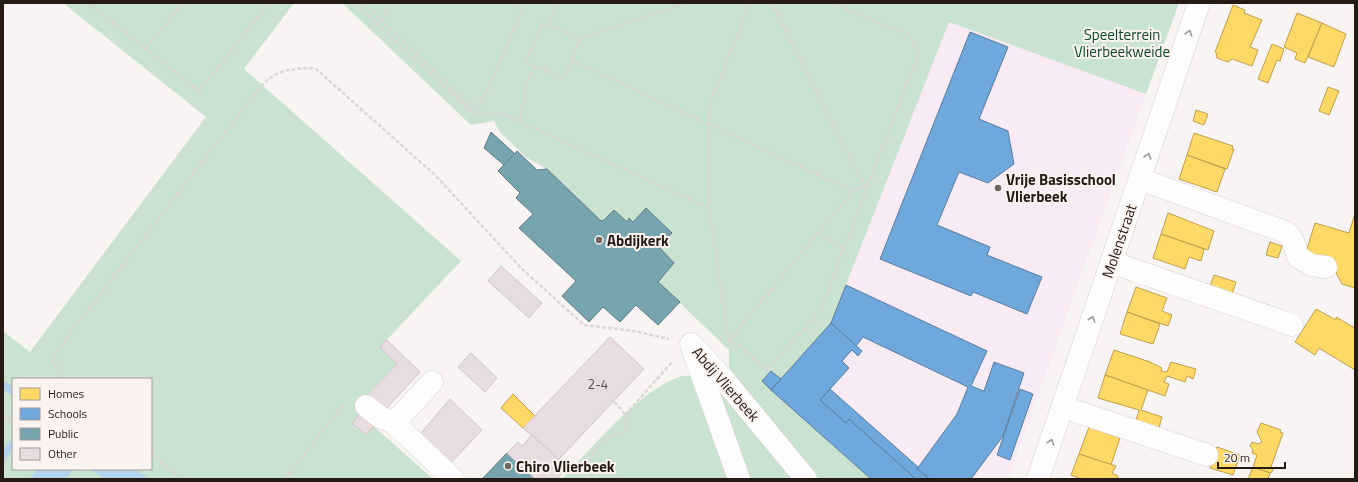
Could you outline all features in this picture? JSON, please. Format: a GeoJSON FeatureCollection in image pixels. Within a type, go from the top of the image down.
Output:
{"type":"FeatureCollection","features":[{"type":"Feature","properties":{"kind":"street","name":"Molenstraat"},"geometry":{"type":"LineString","coordinates":[[1038,479],[1199,3]]}},
{"type":"Feature","properties":{"kind":"street"},"geometry":{"type":"LineString","coordinates":[[1140,179],[1285,232],[1291,236],[1295,243],[1298,257],[1311,265],[1326,266]]}},
{"type":"Feature","properties":{"kind":"street"},"geometry":{"type":"LineString","coordinates":[[1111,262],[1292,325]]}},
{"type":"Feature","properties":{"kind":"street","name":"Abdij Vlierbeek"},"geometry":{"type":"LineString","coordinates":[[690,344],[739,479]]}},
{"type":"Feature","properties":{"kind":"street","name":"Abdij Vlierbeek"},"geometry":{"type":"LineString","coordinates":[[690,344],[721,376],[806,479]]}},
{"type":"Feature","properties":{"kind":"street"},"geometry":{"type":"LineString","coordinates":[[394,423],[432,382]]}},
{"type":"Feature","properties":{"kind":"street"},"geometry":{"type":"LineString","coordinates":[[366,406],[380,417],[394,423],[453,479]]}},
{"type":"Feature","properties":{"kind":"street"},"geometry":{"type":"LineString","coordinates":[[1063,407],[1207,456]]}},
{"type":"Feature","properties":{"kind":"path"},"geometry":{"type":"LineString","coordinates":[[88,3],[199,91],[270,3]]}},
{"type":"Feature","properties":{"kind":"path"},"geometry":{"type":"LineString","coordinates":[[146,49],[183,3]]}},
{"type":"Feature","properties":{"kind":"path"},"geometry":{"type":"LineString","coordinates":[[354,3],[475,115],[501,113],[709,208]]}},
{"type":"Feature","properties":{"kind":"path"},"geometry":{"type":"LineString","coordinates":[[363,3],[477,112],[526,3]]}},
{"type":"Feature","properties":{"kind":"path"},"geometry":{"type":"LineString","coordinates":[[382,21],[388,3]]}},
{"type":"Feature","properties":{"kind":"path"},"geometry":{"type":"LineString","coordinates":[[510,3],[522,11]]}},
{"type":"Feature","properties":{"kind":"path"},"geometry":{"type":"LineString","coordinates":[[550,26],[558,3]]}},
{"type":"Feature","properties":{"kind":"path"},"geometry":{"type":"LineString","coordinates":[[580,38],[564,78],[526,63],[542,23],[580,38],[686,3]]}},
{"type":"Feature","properties":{"kind":"path"},"geometry":{"type":"LineString","coordinates":[[728,341],[709,208],[707,133],[711,101],[750,3]]}},
{"type":"Feature","properties":{"kind":"path"},"geometry":{"type":"LineString","coordinates":[[772,3],[858,174],[867,186]]}},
{"type":"Feature","properties":{"kind":"path"},"geometry":{"type":"LineString","coordinates":[[728,341],[736,342],[767,370],[820,312],[843,247],[919,52],[909,34],[832,3]]}},
{"type":"Feature","properties":{"kind":"path"},"geometry":{"type":"LineString","coordinates":[[571,60],[853,190]]}},
{"type":"Feature","properties":{"kind":"path"},"geometry":{"type":"LineString","coordinates":[[520,122],[525,88],[534,66]]}},
{"type":"Feature","properties":{"kind":"path"},"geometry":{"type":"LineString","coordinates":[[61,378],[52,360],[77,324],[262,85],[268,79],[286,69],[315,68],[435,175],[522,269],[584,325],[634,331],[690,344]]}},
{"type":"Feature","properties":{"kind":"path"},"geometry":{"type":"LineString","coordinates":[[728,341],[853,190],[867,186]]}},
{"type":"Feature","properties":{"kind":"path"},"geometry":{"type":"LineString","coordinates":[[818,234],[843,247]]}},
{"type":"Feature","properties":{"kind":"path"},"geometry":{"type":"LineString","coordinates":[[624,416],[658,376],[690,344]]}},
{"type":"Feature","properties":{"kind":"path"},"geometry":{"type":"LineString","coordinates":[[285,479],[352,394],[366,406]]}},
{"type":"Feature","properties":{"kind":"path"},"geometry":{"type":"LineString","coordinates":[[590,479],[590,466],[594,450],[604,438],[626,431],[627,420],[621,408],[614,402]]}},
{"type":"Feature","properties":{"kind":"path"},"geometry":{"type":"LineString","coordinates":[[152,454],[182,479]]}},
{"type":"Feature","properties":{"kind":"shaded area","name":"Vrije Basisschool Vlierbeek"},"geometry":{"type":"Polygon","coordinates":[[[949,21],[1146,94],[1009,477],[1007,479],[872,479],[771,390],[831,323],[949,21]]]}},
{"type":"Feature","properties":{"kind":"green space"},"geometry":{"type":"Polygon","coordinates":[[[63,3],[294,3],[244,69],[461,261],[380,347],[397,364],[368,394],[372,398],[360,414],[433,479],[3,479],[3,331],[30,352],[206,117],[63,3]]]}},
{"type":"Feature","properties":{"kind":"green space","name":"Speelterrein Vlierbeekweide"},"geometry":{"type":"Polygon","coordinates":[[[342,3],[1179,3],[1146,94],[949,22],[831,323],[771,390],[872,479],[819,479],[737,380],[729,368],[729,350],[658,282],[663,276],[662,249],[659,247],[672,233],[646,208],[633,222],[630,219],[627,222],[614,210],[601,221],[547,169],[527,158],[500,132],[494,121],[471,125],[342,3]]]}},
{"type":"Feature","properties":{"kind":"green space"},"geometry":{"type":"Polygon","coordinates":[[[682,376],[697,376],[732,479],[562,479],[618,420],[634,406],[650,393],[666,383],[682,376]]]}},
{"type":"Feature","properties":{"kind":"green space"},"geometry":{"type":"Polygon","coordinates":[[[711,376],[802,479],[748,479],[711,376]]]}},
{"type":"Feature","properties":{"kind":"water"},"geometry":{"type":"Polygon","coordinates":[[[37,470],[72,470],[66,479],[29,479],[37,470]]]}},
{"type":"Feature","properties":{"kind":"water"},"geometry":{"type":"Polygon","coordinates":[[[92,470],[136,470],[149,479],[105,479],[92,470]]]}},
{"type":"Feature","properties":{"kind":"building: Homes"},"geometry":{"type":"Polygon","coordinates":[[[1233,5],[1245,10],[1244,13],[1262,20],[1250,47],[1258,50],[1252,66],[1232,59],[1228,62],[1217,58],[1215,52],[1233,5]]]}},
{"type":"Feature","properties":{"kind":"building: Homes"},"geometry":{"type":"Polygon","coordinates":[[[1297,13],[1322,23],[1305,63],[1295,59],[1297,53],[1284,47],[1297,13]]]}},
{"type":"Feature","properties":{"kind":"building: Homes"},"geometry":{"type":"Polygon","coordinates":[[[1322,23],[1346,34],[1334,67],[1308,57],[1322,23]]]}},
{"type":"Feature","properties":{"kind":"building: Homes"},"geometry":{"type":"Polygon","coordinates":[[[1272,44],[1284,49],[1280,61],[1277,60],[1268,83],[1258,79],[1272,44]]]}},
{"type":"Feature","properties":{"kind":"building: Homes"},"geometry":{"type":"Polygon","coordinates":[[[1328,87],[1339,91],[1329,115],[1319,111],[1328,87]]]}},
{"type":"Feature","properties":{"kind":"building: Homes"},"geometry":{"type":"Polygon","coordinates":[[[1196,110],[1208,114],[1204,125],[1193,121],[1196,110]]]}},
{"type":"Feature","properties":{"kind":"building: Homes"},"geometry":{"type":"Polygon","coordinates":[[[1194,133],[1233,146],[1232,149],[1234,149],[1227,169],[1187,155],[1194,133]]]}},
{"type":"Feature","properties":{"kind":"building: Homes"},"geometry":{"type":"Polygon","coordinates":[[[1187,155],[1225,169],[1217,192],[1179,179],[1187,155]]]}},
{"type":"Feature","properties":{"kind":"building: Homes"},"geometry":{"type":"Polygon","coordinates":[[[1168,213],[1214,231],[1208,250],[1161,234],[1168,213]]]}},
{"type":"Feature","properties":{"kind":"building: Homes"},"geometry":{"type":"Polygon","coordinates":[[[1355,213],[1355,288],[1342,284],[1329,259],[1306,252],[1315,223],[1349,233],[1355,213]]]}},
{"type":"Feature","properties":{"kind":"building: Homes"},"geometry":{"type":"Polygon","coordinates":[[[1161,234],[1204,249],[1201,261],[1189,257],[1185,269],[1153,258],[1161,234]]]}},
{"type":"Feature","properties":{"kind":"building: Homes"},"geometry":{"type":"Polygon","coordinates":[[[1270,242],[1282,246],[1278,258],[1266,255],[1270,242]]]}},
{"type":"Feature","properties":{"kind":"building: Homes"},"geometry":{"type":"Polygon","coordinates":[[[1214,275],[1236,282],[1232,294],[1210,286],[1214,275]]]}},
{"type":"Feature","properties":{"kind":"building: Homes"},"geometry":{"type":"Polygon","coordinates":[[[1136,287],[1167,298],[1162,311],[1172,315],[1168,326],[1127,312],[1136,287]]]}},
{"type":"Feature","properties":{"kind":"building: Homes"},"geometry":{"type":"Polygon","coordinates":[[[1316,309],[1336,320],[1336,317],[1355,328],[1355,370],[1319,348],[1315,355],[1295,342],[1316,309]]]}},
{"type":"Feature","properties":{"kind":"building: Homes"},"geometry":{"type":"Polygon","coordinates":[[[1127,312],[1160,324],[1153,344],[1120,334],[1127,312]]]}},
{"type":"Feature","properties":{"kind":"building: Homes"},"geometry":{"type":"Polygon","coordinates":[[[1114,350],[1150,362],[1162,368],[1161,371],[1167,372],[1171,362],[1196,369],[1193,379],[1187,376],[1185,382],[1167,376],[1164,382],[1169,384],[1165,396],[1105,375],[1114,350]]]}},
{"type":"Feature","properties":{"kind":"building: Homes"},"geometry":{"type":"Polygon","coordinates":[[[1105,375],[1148,390],[1141,410],[1162,417],[1159,428],[1136,421],[1139,410],[1098,398],[1105,375]]]}},
{"type":"Feature","properties":{"kind":"building: Homes"},"geometry":{"type":"Polygon","coordinates":[[[513,394],[535,416],[523,428],[501,408],[513,394]]]}},
{"type":"Feature","properties":{"kind":"building: Homes"},"geometry":{"type":"Polygon","coordinates":[[[1261,423],[1281,430],[1280,432],[1283,433],[1271,467],[1274,468],[1271,473],[1253,467],[1257,455],[1252,453],[1253,450],[1250,446],[1252,442],[1258,444],[1262,442],[1257,432],[1261,423]]]}},
{"type":"Feature","properties":{"kind":"building: Homes"},"geometry":{"type":"Polygon","coordinates":[[[1089,427],[1120,438],[1111,465],[1079,454],[1089,427]]]}},
{"type":"Feature","properties":{"kind":"building: Homes"},"geometry":{"type":"Polygon","coordinates":[[[1217,447],[1240,455],[1233,475],[1210,468],[1217,447]]]}},
{"type":"Feature","properties":{"kind":"building: Homes"},"geometry":{"type":"Polygon","coordinates":[[[1079,454],[1116,466],[1112,473],[1118,476],[1117,479],[1081,479],[1071,475],[1079,454]]]}},
{"type":"Feature","properties":{"kind":"building: Homes"},"geometry":{"type":"Polygon","coordinates":[[[1253,467],[1270,473],[1268,479],[1248,479],[1253,467]]]}},
{"type":"Feature","properties":{"kind":"building: Schools"},"geometry":{"type":"Polygon","coordinates":[[[970,32],[1008,47],[979,119],[1008,131],[1014,164],[988,183],[959,172],[937,225],[990,247],[987,255],[1042,277],[1027,314],[973,292],[971,296],[880,259],[970,32]]]}},
{"type":"Feature","properties":{"kind":"building: Schools"},"geometry":{"type":"Polygon","coordinates":[[[846,285],[987,351],[971,386],[984,391],[994,362],[1024,373],[1003,436],[971,479],[930,479],[917,469],[957,414],[968,387],[863,337],[856,346],[831,323],[846,285]]]}},
{"type":"Feature","properties":{"kind":"building: Schools"},"geometry":{"type":"Polygon","coordinates":[[[831,323],[862,351],[858,356],[852,350],[842,361],[849,368],[820,400],[846,423],[849,419],[916,479],[871,479],[771,390],[831,323]]]}},
{"type":"Feature","properties":{"kind":"building: Schools"},"geometry":{"type":"Polygon","coordinates":[[[771,371],[781,379],[771,390],[762,381],[771,371]]]}},
{"type":"Feature","properties":{"kind":"building: Schools"},"geometry":{"type":"Polygon","coordinates":[[[830,389],[918,467],[917,469],[930,479],[916,479],[849,419],[846,423],[820,400],[830,389]]]}},
{"type":"Feature","properties":{"kind":"building: Schools"},"geometry":{"type":"Polygon","coordinates":[[[1020,389],[1033,394],[1010,460],[997,455],[1020,389]]]}},
{"type":"Feature","properties":{"kind":"building: Public"},"geometry":{"type":"Polygon","coordinates":[[[491,132],[515,154],[504,165],[484,148],[491,132]]]}},
{"type":"Feature","properties":{"kind":"building: Public","name":"Abdijkerk"},"geometry":{"type":"Polygon","coordinates":[[[517,151],[537,170],[547,169],[601,221],[614,210],[627,222],[629,218],[633,222],[646,208],[672,233],[659,247],[674,263],[658,282],[680,302],[658,325],[636,305],[620,322],[603,307],[589,322],[562,296],[576,281],[519,228],[533,214],[516,198],[520,193],[498,171],[517,151]]]}},
{"type":"Feature","properties":{"kind":"building: Public","name":"Chiro Vlierbeek"},"geometry":{"type":"Polygon","coordinates":[[[507,453],[535,479],[482,479],[507,453]]]}},
{"type":"Feature","properties":{"kind":"building: Other"},"geometry":{"type":"Polygon","coordinates":[[[501,266],[542,303],[529,318],[488,281],[501,266]]]}},
{"type":"Feature","properties":{"kind":"building: Other"},"geometry":{"type":"Polygon","coordinates":[[[610,337],[644,369],[559,459],[523,428],[610,337]]]}},
{"type":"Feature","properties":{"kind":"building: Other"},"geometry":{"type":"Polygon","coordinates":[[[387,340],[420,372],[385,410],[368,395],[397,364],[380,347],[387,340]]]}},
{"type":"Feature","properties":{"kind":"building: Other"},"geometry":{"type":"Polygon","coordinates":[[[471,353],[497,378],[485,392],[458,367],[471,353]]]}},
{"type":"Feature","properties":{"kind":"building: Other"},"geometry":{"type":"Polygon","coordinates":[[[450,399],[482,430],[445,469],[415,440],[450,399]]]}},
{"type":"Feature","properties":{"kind":"building: Other"},"geometry":{"type":"Polygon","coordinates":[[[360,414],[374,426],[366,435],[352,423],[360,414]]]}},
{"type":"Feature","properties":{"kind":"building: Other"},"geometry":{"type":"Polygon","coordinates":[[[532,435],[568,467],[557,479],[535,479],[507,453],[518,442],[522,446],[532,435]]]}},
{"type":"Feature","properties":{"kind":"waterway"},"geometry":{"type":"LineString","coordinates":[[3,384],[12,391]]}},
{"type":"Feature","properties":{"kind":"waterway"},"geometry":{"type":"LineString","coordinates":[[3,456],[12,444]]}},
{"type":"Feature","properties":{"kind":"place","name":"Vrije Basisschool Vlierbeek"},"geometry":{"type":"Point","coordinates":[998,188]}},
{"type":"Feature","properties":{"kind":"place","name":"Abdijkerk"},"geometry":{"type":"Point","coordinates":[599,240]}},
{"type":"Feature","properties":{"kind":"place","name":"Chiro Vlierbeek"},"geometry":{"type":"Point","coordinates":[508,466]}}]}
